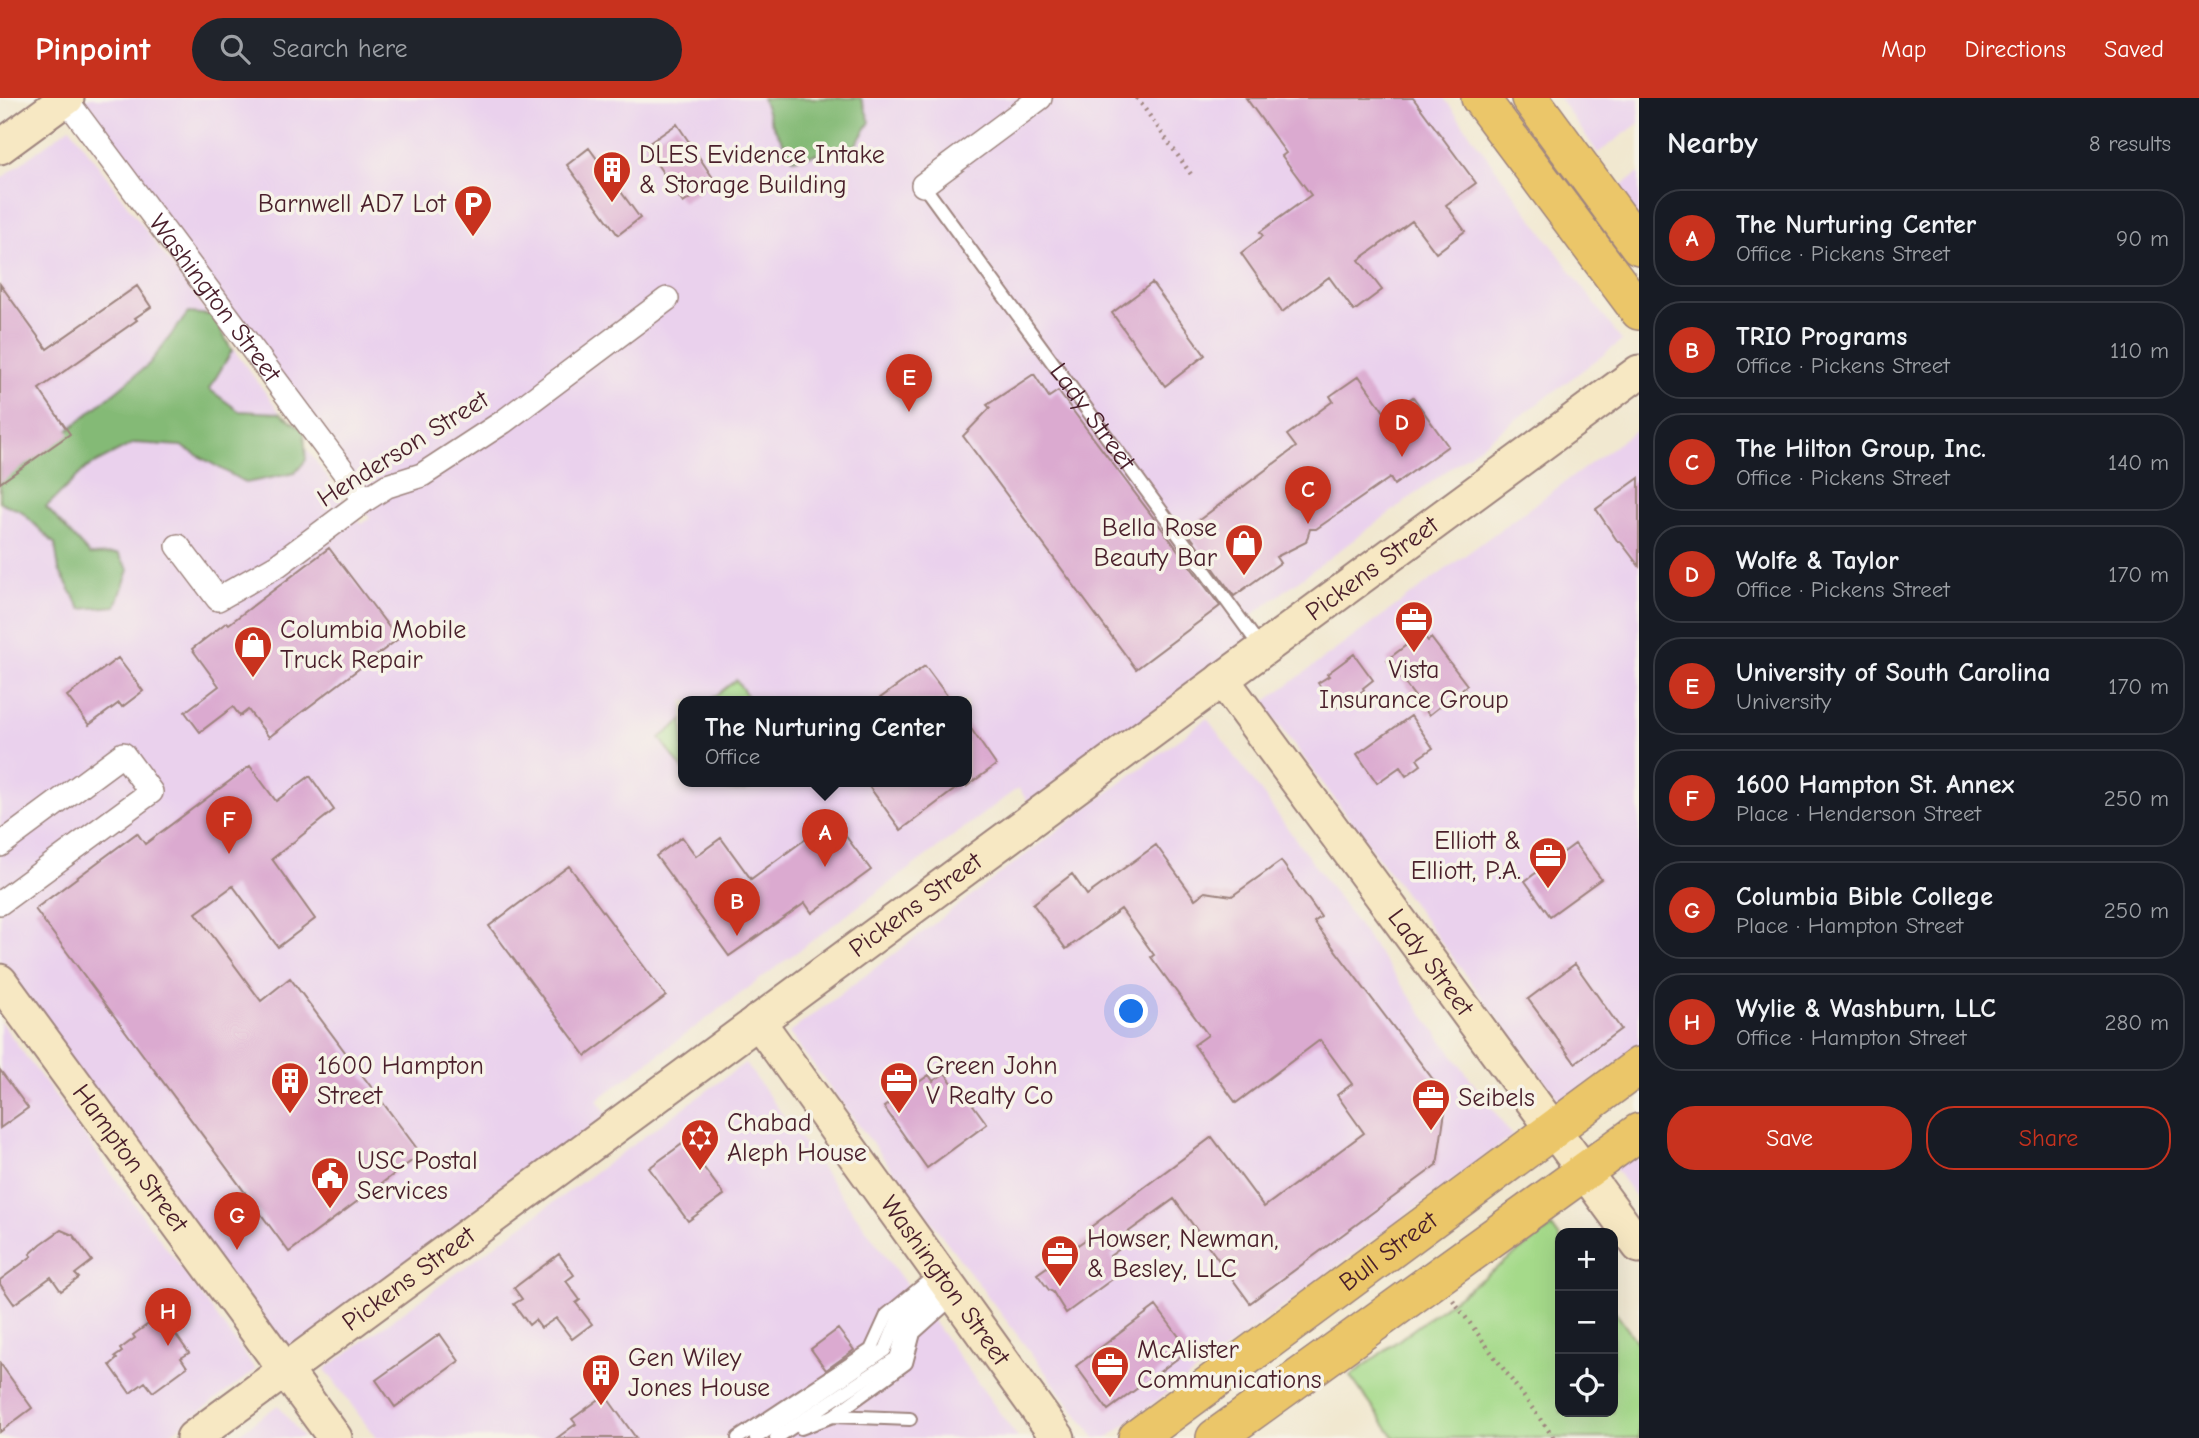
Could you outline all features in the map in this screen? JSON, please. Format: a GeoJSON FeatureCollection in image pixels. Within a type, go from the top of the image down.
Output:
{"type":"FeatureCollection","features":[{"type":"Feature","properties":{"kind":"main road"},"geometry":{"type":"LineString","coordinates":[[1480,98],[1639,311]]}},
{"type":"Feature","properties":{"kind":"main road"},"geometry":{"type":"LineString","coordinates":[[1530,98],[1639,246]]}},
{"type":"Feature","properties":{"kind":"main road","name":"Bull Street"},"geometry":{"type":"LineString","coordinates":[[1137,1438],[1639,1066]]}},
{"type":"Feature","properties":{"kind":"main road","name":"Bull Street"},"geometry":{"type":"LineString","coordinates":[[1215,1438],[1639,1132]]}},
{"type":"Feature","properties":{"kind":"street"},"geometry":{"type":"LineString","coordinates":[[0,147],[66,98]]}},
{"type":"Feature","properties":{"kind":"street","name":"Washington Street"},"geometry":{"type":"LineString","coordinates":[[66,98],[365,500]]}},
{"type":"Feature","properties":{"kind":"street"},"geometry":{"type":"LineString","coordinates":[[923,185],[1040,98]]}},
{"type":"Feature","properties":{"kind":"street","name":"Henderson Street"},"geometry":{"type":"LineString","coordinates":[[178,546],[218,599],[278,565],[387,486],[422,475],[503,422],[667,299]]}},
{"type":"Feature","properties":{"kind":"street","name":"Pickens Street"},"geometry":{"type":"LineString","coordinates":[[193,1438],[1639,372]]}},
{"type":"Feature","properties":{"kind":"street","name":"Lady Street"},"geometry":{"type":"LineString","coordinates":[[1222,679],[1639,1246]]}},
{"type":"Feature","properties":{"kind":"street"},"geometry":{"type":"LineString","coordinates":[[0,845],[123,754],[151,792],[0,903]]}},
{"type":"Feature","properties":{"kind":"street","name":"Hampton Street"},"geometry":{"type":"LineString","coordinates":[[0,981],[335,1438]]}},
{"type":"Feature","properties":{"kind":"street","name":"Washington Street"},"geometry":{"type":"LineString","coordinates":[[758,1021],[1058,1438]]}},
{"type":"Feature","properties":{"kind":"lane","name":"Lady Street"},"geometry":{"type":"LineString","coordinates":[[923,185],[1262,649]]}},
{"type":"Feature","properties":{"kind":"lane"},"geometry":{"type":"LineString","coordinates":[[777,1438],[833,1416],[906,1363],[914,1332],[947,1284]]}},
{"type":"Feature","properties":{"kind":"lane"},"geometry":{"type":"LineString","coordinates":[[738,1438],[871,1350],[887,1315],[947,1284]]}},
{"type":"Feature","properties":{"kind":"lane"},"geometry":{"type":"LineString","coordinates":[[756,1438],[885,1350],[897,1321],[947,1284]]}},
{"type":"Feature","properties":{"kind":"lane"},"geometry":{"type":"LineString","coordinates":[[777,1438],[896,1358],[906,1325],[947,1284]]}},
{"type":"Feature","properties":{"kind":"lane"},"geometry":{"type":"LineString","coordinates":[[833,1416],[910,1419]]}},
{"type":"Feature","properties":{"kind":"path"},"geometry":{"type":"LineString","coordinates":[[1137,98],[1193,177]]}},
{"type":"Feature","properties":{"kind":"path"},"geometry":{"type":"LineString","coordinates":[[1450,1296],[1553,1438]]}},
{"type":"Feature","properties":{"kind":"shaded area"},"geometry":{"type":"Polygon","coordinates":[[[57,98],[1444,98],[1622,341],[1240,624],[1254,644],[1034,809],[1018,788],[597,1100],[620,1131],[288,1373],[0,975],[0,179],[70,127],[362,524],[370,518],[57,98]]]}},
{"type":"Feature","properties":{"kind":"shaded area"},"geometry":{"type":"Polygon","coordinates":[[[1559,98],[1639,98],[1639,123],[1598,153],[1559,98]]]}},
{"type":"Feature","properties":{"kind":"shaded area"},"geometry":{"type":"Polygon","coordinates":[[[1639,173],[1639,275],[1590,208],[1639,173]]]}},
{"type":"Feature","properties":{"kind":"shaded area"},"geometry":{"type":"Polygon","coordinates":[[[1639,428],[1639,1046],[1562,1104],[1263,703],[1639,428]]]}},
{"type":"Feature","properties":{"kind":"shaded area"},"geometry":{"type":"Polygon","coordinates":[[[1207,718],[1512,1136],[1107,1438],[1095,1438],[789,1033],[1207,718]]]}},
{"type":"Feature","properties":{"kind":"shaded area"},"geometry":{"type":"Polygon","coordinates":[[[0,1021],[256,1370],[164,1438],[0,1438],[0,1021]]]}},
{"type":"Feature","properties":{"kind":"shaded area"},"geometry":{"type":"Polygon","coordinates":[[[745,1063],[1018,1438],[376,1438],[325,1369],[745,1063]]]}},
{"type":"Feature","properties":{"kind":"shaded area"},"geometry":{"type":"Polygon","coordinates":[[[1639,1146],[1639,1201],[1613,1166],[1639,1146]]]}},
{"type":"Feature","properties":{"kind":"shaded area"},"geometry":{"type":"Polygon","coordinates":[[[278,1405],[303,1438],[232,1438],[278,1405]]]}},
{"type":"Feature","properties":{"kind":"green space"},"geometry":{"type":"Polygon","coordinates":[[[762,98],[861,98],[870,122],[855,146],[793,159],[771,122],[762,98]]]}},
{"type":"Feature","properties":{"kind":"green space"},"geometry":{"type":"Polygon","coordinates":[[[188,313],[213,315],[232,351],[209,389],[239,411],[280,413],[304,430],[306,460],[295,473],[246,483],[181,446],[134,443],[86,468],[46,507],[90,555],[118,554],[129,570],[116,606],[81,609],[59,570],[55,544],[21,511],[0,502],[0,464],[23,467],[149,364],[188,313]]]}},
{"type":"Feature","properties":{"kind":"green space"},"geometry":{"type":"Polygon","coordinates":[[[736,680],[747,696],[715,696],[736,680]]]}},
{"type":"Feature","properties":{"kind":"green space"},"geometry":{"type":"Polygon","coordinates":[[[678,724],[678,763],[660,738],[678,724]]]}},
{"type":"Feature","properties":{"kind":"green space"},"geometry":{"type":"Polygon","coordinates":[[[720,787],[756,787],[741,790],[720,787]]]}},
{"type":"Feature","properties":{"kind":"green space"},"geometry":{"type":"Polygon","coordinates":[[[1552,1227],[1555,1231],[1555,1417],[1618,1417],[1618,1316],[1639,1345],[1639,1438],[1395,1438],[1350,1376],[1552,1227]]]}},
{"type":"Feature","properties":{"kind":"building"},"geometry":{"type":"Polygon","coordinates":[[[1246,98],[1413,98],[1476,183],[1446,205],[1465,231],[1436,253],[1412,221],[1359,260],[1382,290],[1354,311],[1329,277],[1282,312],[1241,253],[1263,236],[1260,232],[1311,195],[1282,156],[1286,153],[1246,98]]]}},
{"type":"Feature","properties":{"kind":"building"},"geometry":{"type":"Polygon","coordinates":[[[677,124],[715,181],[683,203],[645,146],[677,124]]]}},
{"type":"Feature","properties":{"kind":"building","name":"DLES Evidence Intake & Storage Building"},"geometry":{"type":"Polygon","coordinates":[[[589,148],[640,218],[618,235],[567,165],[589,148]]]}},
{"type":"Feature","properties":{"kind":"building"},"geometry":{"type":"Polygon","coordinates":[[[1152,283],[1205,355],[1165,386],[1112,313],[1152,283]]]}},
{"type":"Feature","properties":{"kind":"building"},"geometry":{"type":"Polygon","coordinates":[[[0,284],[47,349],[137,286],[151,307],[135,318],[137,320],[39,389],[70,434],[0,483],[0,284]]]}},
{"type":"Feature","properties":{"kind":"building"},"geometry":{"type":"Polygon","coordinates":[[[1034,374],[1049,397],[1058,391],[1220,606],[1136,669],[963,436],[990,408],[987,405],[1034,374]]]}},
{"type":"Feature","properties":{"kind":"building"},"geometry":{"type":"Polygon","coordinates":[[[1359,376],[1387,416],[1413,397],[1448,446],[1394,485],[1390,478],[1316,529],[1310,529],[1306,542],[1276,557],[1280,563],[1234,596],[1186,530],[1296,447],[1287,435],[1333,401],[1330,396],[1359,376]]]}},
{"type":"Feature","properties":{"kind":"building"},"geometry":{"type":"Polygon","coordinates":[[[1639,478],[1639,566],[1620,541],[1618,542],[1596,509],[1639,478]]]}},
{"type":"Feature","properties":{"kind":"building"},"geometry":{"type":"Polygon","coordinates":[[[329,548],[398,639],[269,737],[248,710],[240,716],[233,707],[200,732],[185,712],[219,686],[192,649],[329,548]]]}},
{"type":"Feature","properties":{"kind":"building"},"geometry":{"type":"Polygon","coordinates":[[[1422,633],[1428,641],[1431,638],[1467,685],[1429,715],[1387,660],[1422,633]]]}},
{"type":"Feature","properties":{"kind":"building"},"geometry":{"type":"Polygon","coordinates":[[[1354,654],[1373,680],[1364,690],[1336,708],[1318,683],[1354,654]]]}},
{"type":"Feature","properties":{"kind":"building"},"geometry":{"type":"Polygon","coordinates":[[[118,658],[143,691],[122,707],[119,703],[89,725],[67,696],[118,658]]]}},
{"type":"Feature","properties":{"kind":"building"},"geometry":{"type":"Polygon","coordinates":[[[925,666],[947,696],[883,696],[925,666]]]}},
{"type":"Feature","properties":{"kind":"building"},"geometry":{"type":"Polygon","coordinates":[[[1411,716],[1433,748],[1417,759],[1421,765],[1406,776],[1400,767],[1377,783],[1357,754],[1411,716]]]}},
{"type":"Feature","properties":{"kind":"building"},"geometry":{"type":"Polygon","coordinates":[[[972,730],[996,765],[972,782],[972,730]]]}},
{"type":"Feature","properties":{"kind":"building"},"geometry":{"type":"Polygon","coordinates":[[[250,766],[276,801],[310,776],[334,810],[272,859],[315,919],[278,947],[233,886],[196,913],[261,1001],[290,978],[421,1154],[289,1252],[35,909],[137,833],[145,844],[250,766]]]}},
{"type":"Feature","properties":{"kind":"building"},"geometry":{"type":"Polygon","coordinates":[[[869,787],[958,787],[901,830],[869,787]]]}},
{"type":"Feature","properties":{"kind":"building"},"geometry":{"type":"Polygon","coordinates":[[[833,819],[871,870],[812,913],[805,903],[729,956],[656,856],[682,837],[696,856],[721,838],[751,879],[833,819]]]}},
{"type":"Feature","properties":{"kind":"building"},"geometry":{"type":"Polygon","coordinates":[[[1575,844],[1601,879],[1550,916],[1525,881],[1575,844]]]}},
{"type":"Feature","properties":{"kind":"building"},"geometry":{"type":"Polygon","coordinates":[[[1156,845],[1195,899],[1205,892],[1232,896],[1281,861],[1321,917],[1314,922],[1447,1098],[1437,1165],[1250,1303],[1174,1199],[1120,1238],[1125,1245],[1110,1256],[1122,1272],[1066,1313],[1037,1274],[1092,1235],[1088,1229],[1212,1137],[1264,1207],[1364,1133],[1337,1095],[1352,1084],[1320,1040],[1236,1103],[1194,1045],[1208,1035],[1151,957],[1154,955],[1121,909],[1066,949],[1033,904],[1072,874],[1087,895],[1156,845]]]}},
{"type":"Feature","properties":{"kind":"building"},"geometry":{"type":"Polygon","coordinates":[[[569,866],[666,996],[586,1056],[489,926],[569,866]]]}},
{"type":"Feature","properties":{"kind":"building"},"geometry":{"type":"Polygon","coordinates":[[[1575,964],[1621,1029],[1575,1063],[1528,999],[1575,964]]]}},
{"type":"Feature","properties":{"kind":"building"},"geometry":{"type":"Polygon","coordinates":[[[0,1070],[28,1108],[0,1128],[0,1070]]]}},
{"type":"Feature","properties":{"kind":"building"},"geometry":{"type":"Polygon","coordinates":[[[945,1073],[962,1097],[965,1094],[987,1124],[927,1168],[884,1107],[929,1075],[933,1081],[945,1073]]]}},
{"type":"Feature","properties":{"kind":"building"},"geometry":{"type":"Polygon","coordinates":[[[685,1142],[724,1195],[688,1221],[649,1168],[685,1142]]]}},
{"type":"Feature","properties":{"kind":"building"},"geometry":{"type":"Polygon","coordinates":[[[61,1230],[73,1235],[92,1261],[75,1274],[79,1278],[61,1291],[51,1277],[14,1304],[0,1280],[61,1230]]]}},
{"type":"Feature","properties":{"kind":"building"},"geometry":{"type":"Polygon","coordinates":[[[559,1254],[574,1275],[566,1281],[580,1300],[576,1303],[592,1324],[572,1339],[556,1318],[541,1328],[535,1320],[529,1325],[514,1304],[522,1299],[514,1288],[559,1254]]]}},
{"type":"Feature","properties":{"kind":"building"},"geometry":{"type":"Polygon","coordinates":[[[1156,1306],[1189,1350],[1108,1410],[1076,1366],[1156,1306]]]}},
{"type":"Feature","properties":{"kind":"building"},"geometry":{"type":"Polygon","coordinates":[[[154,1320],[161,1329],[168,1324],[189,1353],[181,1358],[187,1367],[153,1392],[145,1382],[130,1393],[110,1365],[122,1352],[120,1349],[135,1338],[133,1335],[154,1320]]]}},
{"type":"Feature","properties":{"kind":"building"},"geometry":{"type":"Polygon","coordinates":[[[838,1329],[854,1350],[826,1370],[811,1349],[838,1329]]]}},
{"type":"Feature","properties":{"kind":"building"},"geometry":{"type":"Polygon","coordinates":[[[440,1334],[459,1361],[395,1407],[376,1380],[440,1334]]]}},
{"type":"Feature","properties":{"kind":"building"},"geometry":{"type":"Polygon","coordinates":[[[0,1363],[32,1408],[0,1432],[0,1363]]]}},
{"type":"Feature","properties":{"kind":"building","name":"Gen Wiley Jones House"},"geometry":{"type":"Polygon","coordinates":[[[605,1395],[636,1438],[557,1438],[576,1424],[572,1419],[605,1395]]]}},
{"type":"Feature","properties":{"kind":"place","name":"DLES Evidence Intake & Storage Building"},"geometry":{"type":"Point","coordinates":[612,204]}},
{"type":"Feature","properties":{"kind":"place","name":"Barnwell AD7 Lot"},"geometry":{"type":"Point","coordinates":[473,238]}},
{"type":"Feature","properties":{"kind":"place","name":"University of South Carolina"},"geometry":{"type":"Point","coordinates":[909,412]}},
{"type":"Feature","properties":{"kind":"place","name":"Wolfe & Taylor"},"geometry":{"type":"Point","coordinates":[1402,457]}},
{"type":"Feature","properties":{"kind":"place","name":"The Hilton Group, Inc."},"geometry":{"type":"Point","coordinates":[1308,524]}},
{"type":"Feature","properties":{"kind":"place","name":"Bella Rose Beauty Bar"},"geometry":{"type":"Point","coordinates":[1244,577]}},
{"type":"Feature","properties":{"kind":"place","name":"Vista Insurance Group"},"geometry":{"type":"Point","coordinates":[1414,654]}},
{"type":"Feature","properties":{"kind":"place","name":"Columbia Mobile Truck Repair"},"geometry":{"type":"Point","coordinates":[253,679]}},
{"type":"Feature","properties":{"kind":"place","name":"1600 Hampton St. Annex"},"geometry":{"type":"Point","coordinates":[229,854]}},
{"type":"Feature","properties":{"kind":"place","name":"The Nurturing Center"},"geometry":{"type":"Point","coordinates":[825,867]}},
{"type":"Feature","properties":{"kind":"place","name":"Elliott & Elliott, P.A."},"geometry":{"type":"Point","coordinates":[1548,890]}},
{"type":"Feature","properties":{"kind":"place","name":"TRIO Programs"},"geometry":{"type":"Point","coordinates":[737,936]}},
{"type":"Feature","properties":{"kind":"place","name":"1600 Hampton Street"},"geometry":{"type":"Point","coordinates":[290,1115]}},
{"type":"Feature","properties":{"kind":"place","name":"Green John V Realty Co"},"geometry":{"type":"Point","coordinates":[899,1115]}},
{"type":"Feature","properties":{"kind":"place","name":"Seibels"},"geometry":{"type":"Point","coordinates":[1431,1132]}},
{"type":"Feature","properties":{"kind":"place","name":"Chabad Aleph House"},"geometry":{"type":"Point","coordinates":[700,1172]}},
{"type":"Feature","properties":{"kind":"place","name":"USC Postal Services"},"geometry":{"type":"Point","coordinates":[330,1210]}},
{"type":"Feature","properties":{"kind":"place","name":"Columbia Bible College"},"geometry":{"type":"Point","coordinates":[237,1250]}},
{"type":"Feature","properties":{"kind":"place","name":"Howser, Newman, & Besley, LLC"},"geometry":{"type":"Point","coordinates":[1060,1288]}},
{"type":"Feature","properties":{"kind":"place","name":"Wylie & Washburn, LLC"},"geometry":{"type":"Point","coordinates":[168,1346]}},
{"type":"Feature","properties":{"kind":"place","name":"McAlister Communications"},"geometry":{"type":"Point","coordinates":[1110,1399]}},
{"type":"Feature","properties":{"kind":"place","name":"Gen Wiley Jones House"},"geometry":{"type":"Point","coordinates":[601,1407]}}]}
